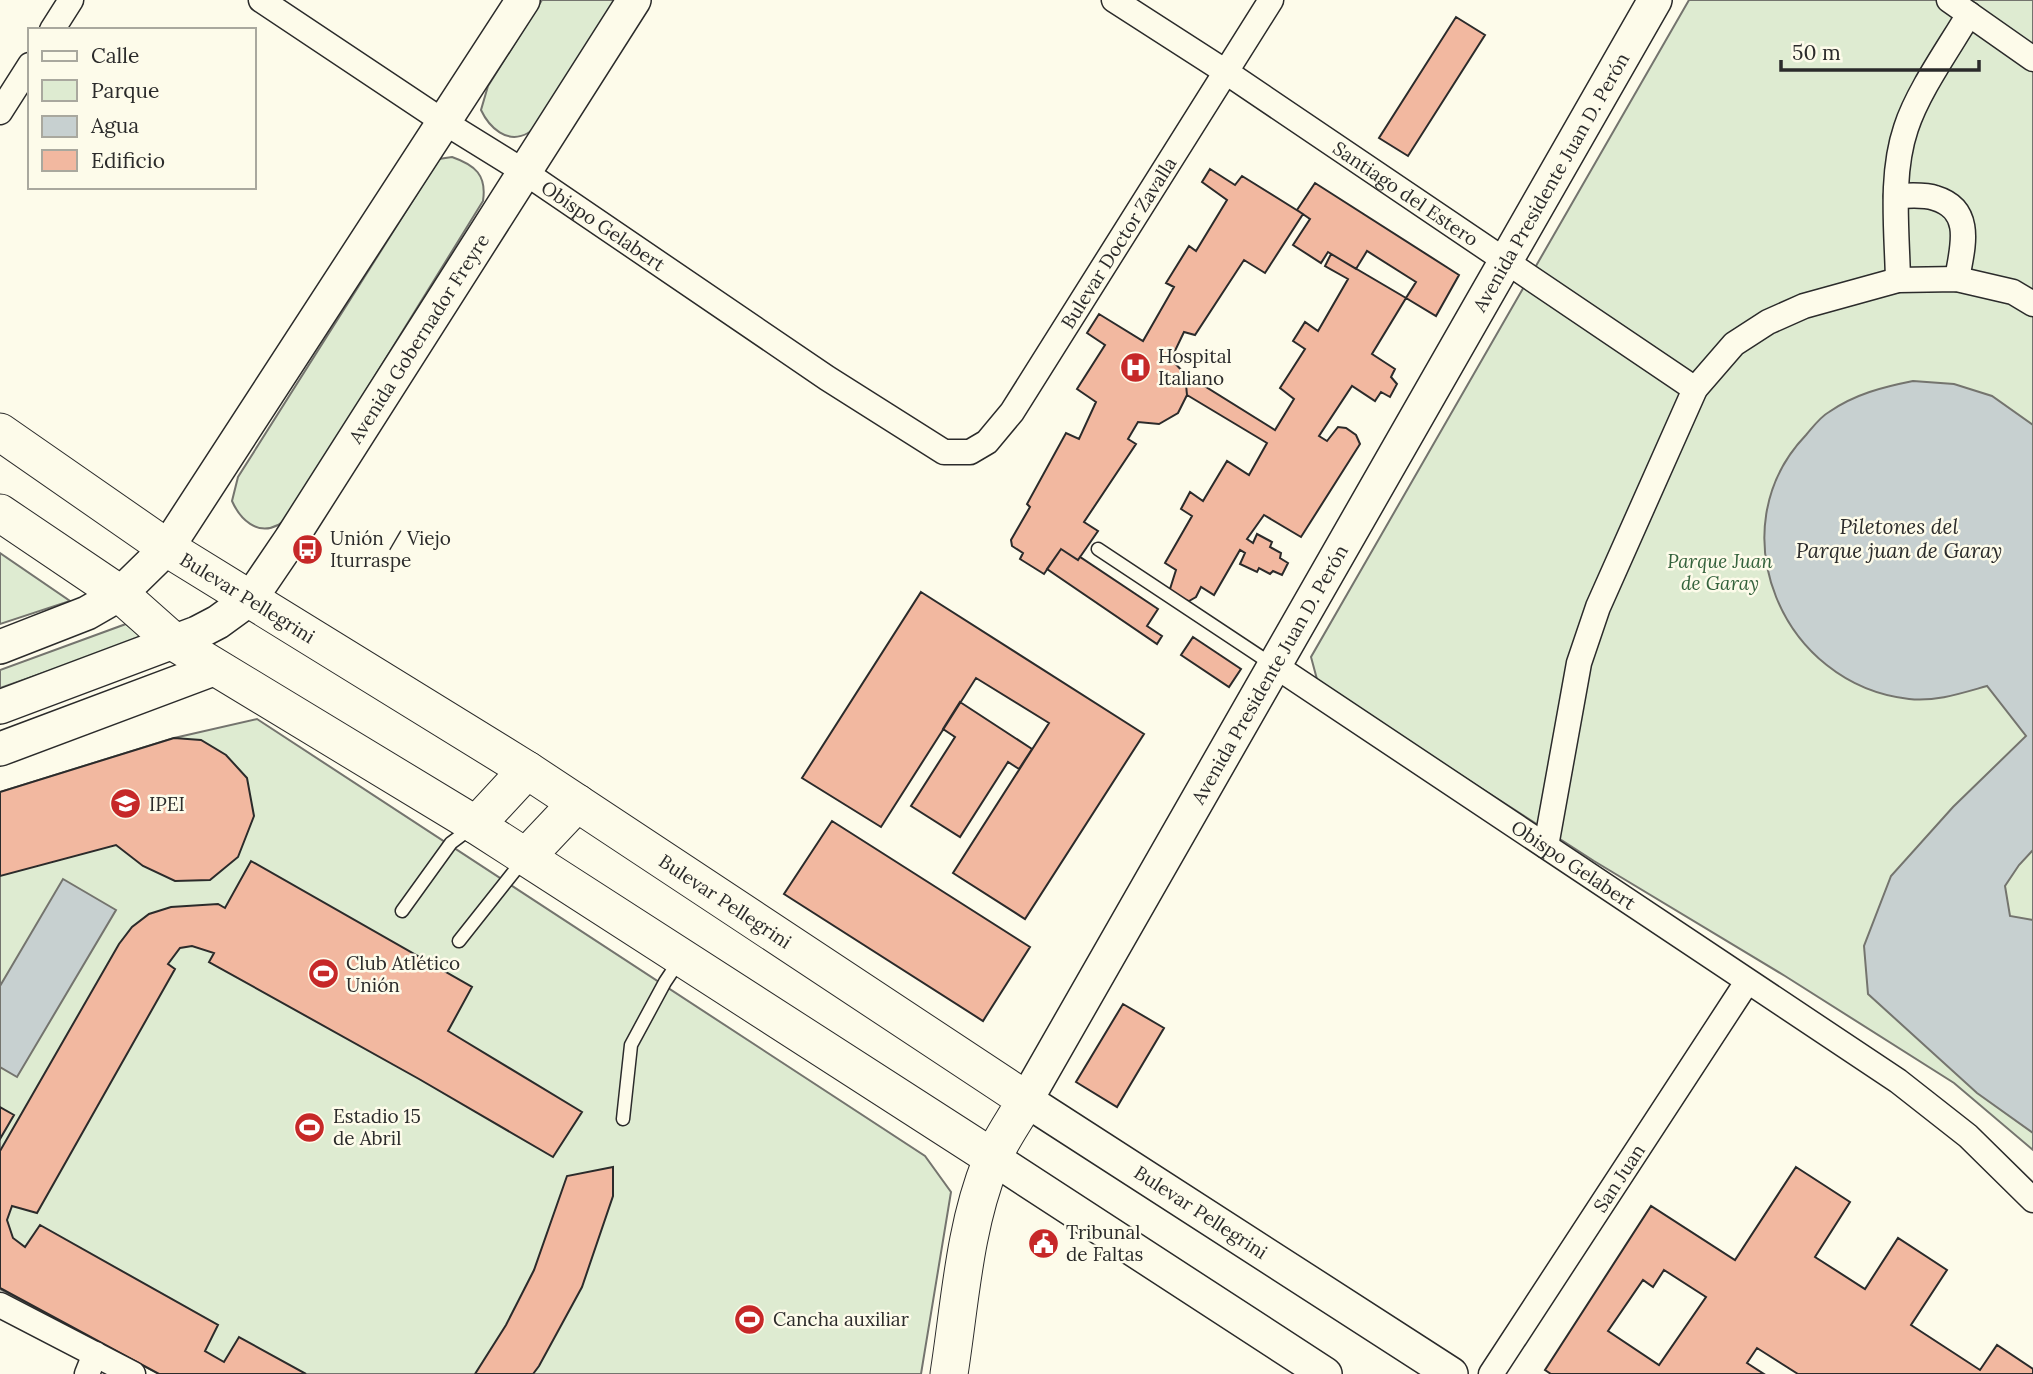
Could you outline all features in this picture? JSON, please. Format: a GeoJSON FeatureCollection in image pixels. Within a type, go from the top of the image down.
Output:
{"type":"FeatureCollection","features":[{"type":"Feature","properties":{"kind":"main road","name":"Bulevar Pellegrini"},"geometry":{"type":"LineString","coordinates":[[0,432],[167,548],[527,770],[1026,1100]]}},
{"type":"Feature","properties":{"kind":"main road"},"geometry":{"type":"LineString","coordinates":[[0,513],[120,594],[174,642],[476,825],[993,1158]]}},
{"type":"Feature","properties":{"kind":"main road"},"geometry":{"type":"LineString","coordinates":[[476,825],[527,770]]}},
{"type":"Feature","properties":{"kind":"main road"},"geometry":{"type":"LineString","coordinates":[[526,857],[577,803]]}},
{"type":"Feature","properties":{"kind":"main road","name":"Avenida Presidente Juan D. Perón"},"geometry":{"type":"LineString","coordinates":[[949,1374],[969,1245],[983,1183],[993,1158],[1026,1100]]}},
{"type":"Feature","properties":{"kind":"street"},"geometry":{"type":"LineString","coordinates":[[53,28],[71,0]]}},
{"type":"Feature","properties":{"kind":"street","name":"Obispo Gelabert"},"geometry":{"type":"LineString","coordinates":[[261,0],[523,172],[827,378],[944,452]]}},
{"type":"Feature","properties":{"kind":"street"},"geometry":{"type":"LineString","coordinates":[[0,647],[87,613],[120,594],[167,548],[523,0]]}},
{"type":"Feature","properties":{"kind":"street","name":"Avenida Gobernador Freyre"},"geometry":{"type":"LineString","coordinates":[[0,707],[174,642],[218,622],[251,598],[299,528],[634,0]]}},
{"type":"Feature","properties":{"kind":"street","name":"Santiago del Estero"},"geometry":{"type":"LineString","coordinates":[[1114,0],[1226,72],[1695,389]]}},
{"type":"Feature","properties":{"kind":"street","name":"Bulevar Doctor Zavalla"},"geometry":{"type":"LineString","coordinates":[[944,452],[970,452],[987,442],[1012,412],[1271,0]]}},
{"type":"Feature","properties":{"kind":"street","name":"Avenida Presidente Juan D. Perón"},"geometry":{"type":"LineString","coordinates":[[1026,1100],[1655,0]]}},
{"type":"Feature","properties":{"kind":"street"},"geometry":{"type":"LineString","coordinates":[[1949,0],[2033,59]]}},
{"type":"Feature","properties":{"kind":"street"},"geometry":{"type":"LineString","coordinates":[[1898,279],[1896,196],[1905,130],[1912,112],[1969,14]]}},
{"type":"Feature","properties":{"kind":"street"},"geometry":{"type":"LineString","coordinates":[[0,112],[28,68]]}},
{"type":"Feature","properties":{"kind":"street"},"geometry":{"type":"LineString","coordinates":[[1896,196],[1935,198],[1950,205],[1962,219],[1964,237],[1958,279]]}},
{"type":"Feature","properties":{"kind":"street"},"geometry":{"type":"LineString","coordinates":[[1546,846],[1579,663],[1598,607],[1695,389],[1734,345],[1768,322],[1804,306],[1898,279],[1958,279],[2013,292],[2033,304]]}},
{"type":"Feature","properties":{"kind":"street","name":"Obispo Gelabert"},"geometry":{"type":"LineString","coordinates":[[1274,665],[1898,1081],[1968,1136],[2033,1200]]}},
{"type":"Feature","properties":{"kind":"street"},"geometry":{"type":"LineString","coordinates":[[0,749],[216,668]]}},
{"type":"Feature","properties":{"kind":"street","name":"San Juan"},"geometry":{"type":"LineString","coordinates":[[1491,1374],[1746,982]]}},
{"type":"Feature","properties":{"kind":"street","name":"Bulevar Pellegrini"},"geometry":{"type":"LineString","coordinates":[[1026,1100],[1451,1374]]}},
{"type":"Feature","properties":{"kind":"street"},"geometry":{"type":"LineString","coordinates":[[993,1158],[1325,1374]]}},
{"type":"Feature","properties":{"kind":"street"},"geometry":{"type":"LineString","coordinates":[[0,1305],[91,1364],[133,1374]]}},
{"type":"Feature","properties":{"kind":"lane","name":"Obispo Gelabert"},"geometry":{"type":"LineString","coordinates":[[1098,549],[1274,665]]}},
{"type":"Feature","properties":{"kind":"lane"},"geometry":{"type":"LineString","coordinates":[[402,911],[451,842],[476,825]]}},
{"type":"Feature","properties":{"kind":"lane"},"geometry":{"type":"LineString","coordinates":[[459,941],[526,857]]}},
{"type":"Feature","properties":{"kind":"lane"},"geometry":{"type":"LineString","coordinates":[[623,1119],[631,1045],[665,982],[682,957]]}},
{"type":"Feature","properties":{"kind":"green space"},"geometry":{"type":"Polygon","coordinates":[[[542,0],[615,0],[541,121],[528,133],[513,137],[494,128],[481,110],[488,86],[542,0]]]}},
{"type":"Feature","properties":{"kind":"green space","name":"Parque Juan de Garay"},"geometry":{"type":"Polygon","coordinates":[[[1689,0],[2033,0],[2033,1150],[1954,1083],[1785,976],[1594,861],[1318,683],[1311,657],[1689,0]]]}},
{"type":"Feature","properties":{"kind":"green space"},"geometry":{"type":"Polygon","coordinates":[[[452,157],[478,172],[483,184],[483,201],[291,512],[280,524],[270,528],[250,524],[232,501],[238,477],[439,159],[452,157]]]}},
{"type":"Feature","properties":{"kind":"green space"},"geometry":{"type":"Polygon","coordinates":[[[0,553],[70,601],[0,624],[0,553]]]}},
{"type":"Feature","properties":{"kind":"green space"},"geometry":{"type":"Polygon","coordinates":[[[126,624],[143,638],[0,688],[0,670],[126,624]]]}},
{"type":"Feature","properties":{"kind":"green space","name":"Club Atlético Unión"},"geometry":{"type":"Polygon","coordinates":[[[257,719],[925,1156],[951,1192],[921,1374],[159,1374],[0,1289],[0,792],[174,738],[257,719]]]}},
{"type":"Feature","properties":{"kind":"water","name":"Piletones del Parque juan de Garay"},"geometry":{"type":"Polygon","coordinates":[[[1913,381],[1954,384],[1992,396],[2033,425],[2033,850],[2005,886],[2010,916],[2033,920],[2033,1133],[1977,1093],[1868,994],[1864,946],[1891,876],[1953,807],[2026,736],[1987,686],[1939,698],[1909,699],[1864,687],[1827,665],[1797,634],[1776,597],[1766,556],[1766,514],[1779,473],[1806,435],[1823,417],[1849,400],[1913,381]]]}},
{"type":"Feature","properties":{"kind":"water"},"geometry":{"type":"Polygon","coordinates":[[[63,879],[116,910],[17,1077],[0,1067],[0,986],[63,879]]]}},
{"type":"Feature","properties":{"kind":"building"},"geometry":{"type":"Polygon","coordinates":[[[1456,17],[1485,35],[1408,156],[1379,138],[1456,17]]]}},
{"type":"Feature","properties":{"kind":"building","name":"Hospital Italiano"},"geometry":{"type":"Polygon","coordinates":[[[1210,169],[1235,185],[1242,176],[1303,214],[1265,273],[1244,260],[1195,335],[1184,332],[1171,359],[1185,374],[1187,395],[1178,413],[1159,424],[1138,422],[1128,439],[1136,444],[1084,522],[1098,531],[1078,560],[1061,549],[1044,574],[1020,559],[1023,553],[1012,546],[1011,540],[1030,507],[1027,504],[1066,433],[1079,439],[1096,402],[1077,389],[1105,345],[1087,333],[1099,314],[1143,341],[1174,287],[1166,283],[1189,246],[1196,251],[1227,200],[1202,182],[1210,169]]]}},
{"type":"Feature","properties":{"kind":"building"},"geometry":{"type":"Polygon","coordinates":[[[1315,183],[1459,275],[1436,316],[1406,298],[1416,282],[1367,251],[1356,269],[1328,252],[1321,263],[1293,245],[1310,219],[1297,210],[1315,183]]]}},
{"type":"Feature","properties":{"kind":"building"},"geometry":{"type":"Polygon","coordinates":[[[1331,254],[1406,298],[1372,354],[1395,369],[1391,377],[1397,384],[1390,397],[1381,392],[1375,401],[1352,386],[1319,436],[1327,441],[1338,427],[1346,428],[1356,435],[1360,444],[1301,537],[1264,515],[1247,539],[1253,543],[1257,534],[1272,542],[1270,547],[1281,553],[1280,558],[1288,563],[1282,575],[1273,571],[1270,574],[1259,568],[1257,572],[1240,564],[1245,553],[1240,550],[1214,595],[1201,587],[1196,597],[1189,601],[1183,600],[1170,589],[1176,570],[1165,563],[1192,516],[1181,509],[1190,492],[1203,501],[1227,461],[1249,475],[1267,443],[1187,395],[1185,374],[1275,430],[1294,399],[1280,388],[1305,349],[1293,341],[1305,322],[1318,331],[1348,279],[1325,266],[1331,254]]]}},
{"type":"Feature","properties":{"kind":"building"},"geometry":{"type":"Polygon","coordinates":[[[1061,549],[1078,560],[1080,557],[1158,609],[1147,626],[1162,636],[1157,644],[1047,569],[1061,549]]]}},
{"type":"Feature","properties":{"kind":"building"},"geometry":{"type":"Polygon","coordinates":[[[921,592],[1144,734],[1025,919],[953,873],[1049,723],[976,678],[881,827],[802,778],[921,592]]]}},
{"type":"Feature","properties":{"kind":"building"},"geometry":{"type":"Polygon","coordinates":[[[1193,637],[1241,669],[1229,687],[1181,655],[1193,637]]]}},
{"type":"Feature","properties":{"kind":"building"},"geometry":{"type":"Polygon","coordinates":[[[960,702],[1032,749],[1019,769],[1008,762],[960,837],[911,806],[955,737],[943,729],[960,702]]]}},
{"type":"Feature","properties":{"kind":"building","name":"IPEI"},"geometry":{"type":"Polygon","coordinates":[[[174,738],[201,740],[226,755],[247,778],[254,816],[238,857],[210,880],[175,881],[143,866],[116,845],[0,876],[0,792],[174,738]]]}},
{"type":"Feature","properties":{"kind":"building"},"geometry":{"type":"Polygon","coordinates":[[[832,821],[1030,947],[983,1021],[784,894],[832,821]]]}},
{"type":"Feature","properties":{"kind":"building"},"geometry":{"type":"Polygon","coordinates":[[[251,861],[472,987],[448,1031],[582,1112],[553,1157],[209,962],[214,953],[192,946],[180,948],[168,964],[175,969],[37,1213],[12,1206],[7,1220],[13,1238],[25,1247],[40,1225],[218,1325],[205,1351],[224,1362],[239,1337],[306,1374],[159,1374],[0,1288],[0,1151],[119,944],[132,927],[149,914],[171,907],[218,904],[225,908],[251,861]]]}},
{"type":"Feature","properties":{"kind":"building"},"geometry":{"type":"Polygon","coordinates":[[[1123,1004],[1164,1028],[1117,1107],[1076,1082],[1123,1004]]]}},
{"type":"Feature","properties":{"kind":"building"},"geometry":{"type":"Polygon","coordinates":[[[0,1107],[14,1115],[0,1139],[0,1107]]]}},
{"type":"Feature","properties":{"kind":"building"},"geometry":{"type":"Polygon","coordinates":[[[613,1167],[613,1196],[582,1287],[539,1366],[533,1374],[475,1374],[506,1325],[534,1270],[567,1176],[613,1167]]]}},
{"type":"Feature","properties":{"kind":"building"},"geometry":{"type":"Polygon","coordinates":[[[1796,1167],[1850,1202],[1815,1257],[1865,1289],[1898,1238],[1947,1270],[1911,1325],[1980,1370],[1997,1345],[2033,1369],[2033,1374],[1798,1374],[1757,1348],[1747,1363],[1764,1374],[1551,1374],[1545,1370],[1651,1206],[1735,1260],[1796,1167]],[[1664,1270],[1653,1287],[1643,1280],[1608,1331],[1659,1365],[1706,1297],[1664,1270]]]}},
{"type":"Feature","properties":{"kind":"place","name":"Hospital Italiano"},"geometry":{"type":"Point","coordinates":[1135,367]}},
{"type":"Feature","properties":{"kind":"place","name":"Unión / Viejo Iturraspe"},"geometry":{"type":"Point","coordinates":[307,549]}},
{"type":"Feature","properties":{"kind":"place","name":"IPEI"},"geometry":{"type":"Point","coordinates":[126,804]}},
{"type":"Feature","properties":{"kind":"place","name":"Club Atlético Unión"},"geometry":{"type":"Point","coordinates":[323,974]}},
{"type":"Feature","properties":{"kind":"place","name":"Estadio 15 de Abril"},"geometry":{"type":"Point","coordinates":[310,1127]}},
{"type":"Feature","properties":{"kind":"place","name":"Tribunal de Faltas"},"geometry":{"type":"Point","coordinates":[1043,1243]}},
{"type":"Feature","properties":{"kind":"place","name":"Cancha auxiliar"},"geometry":{"type":"Point","coordinates":[750,1319]}}]}
